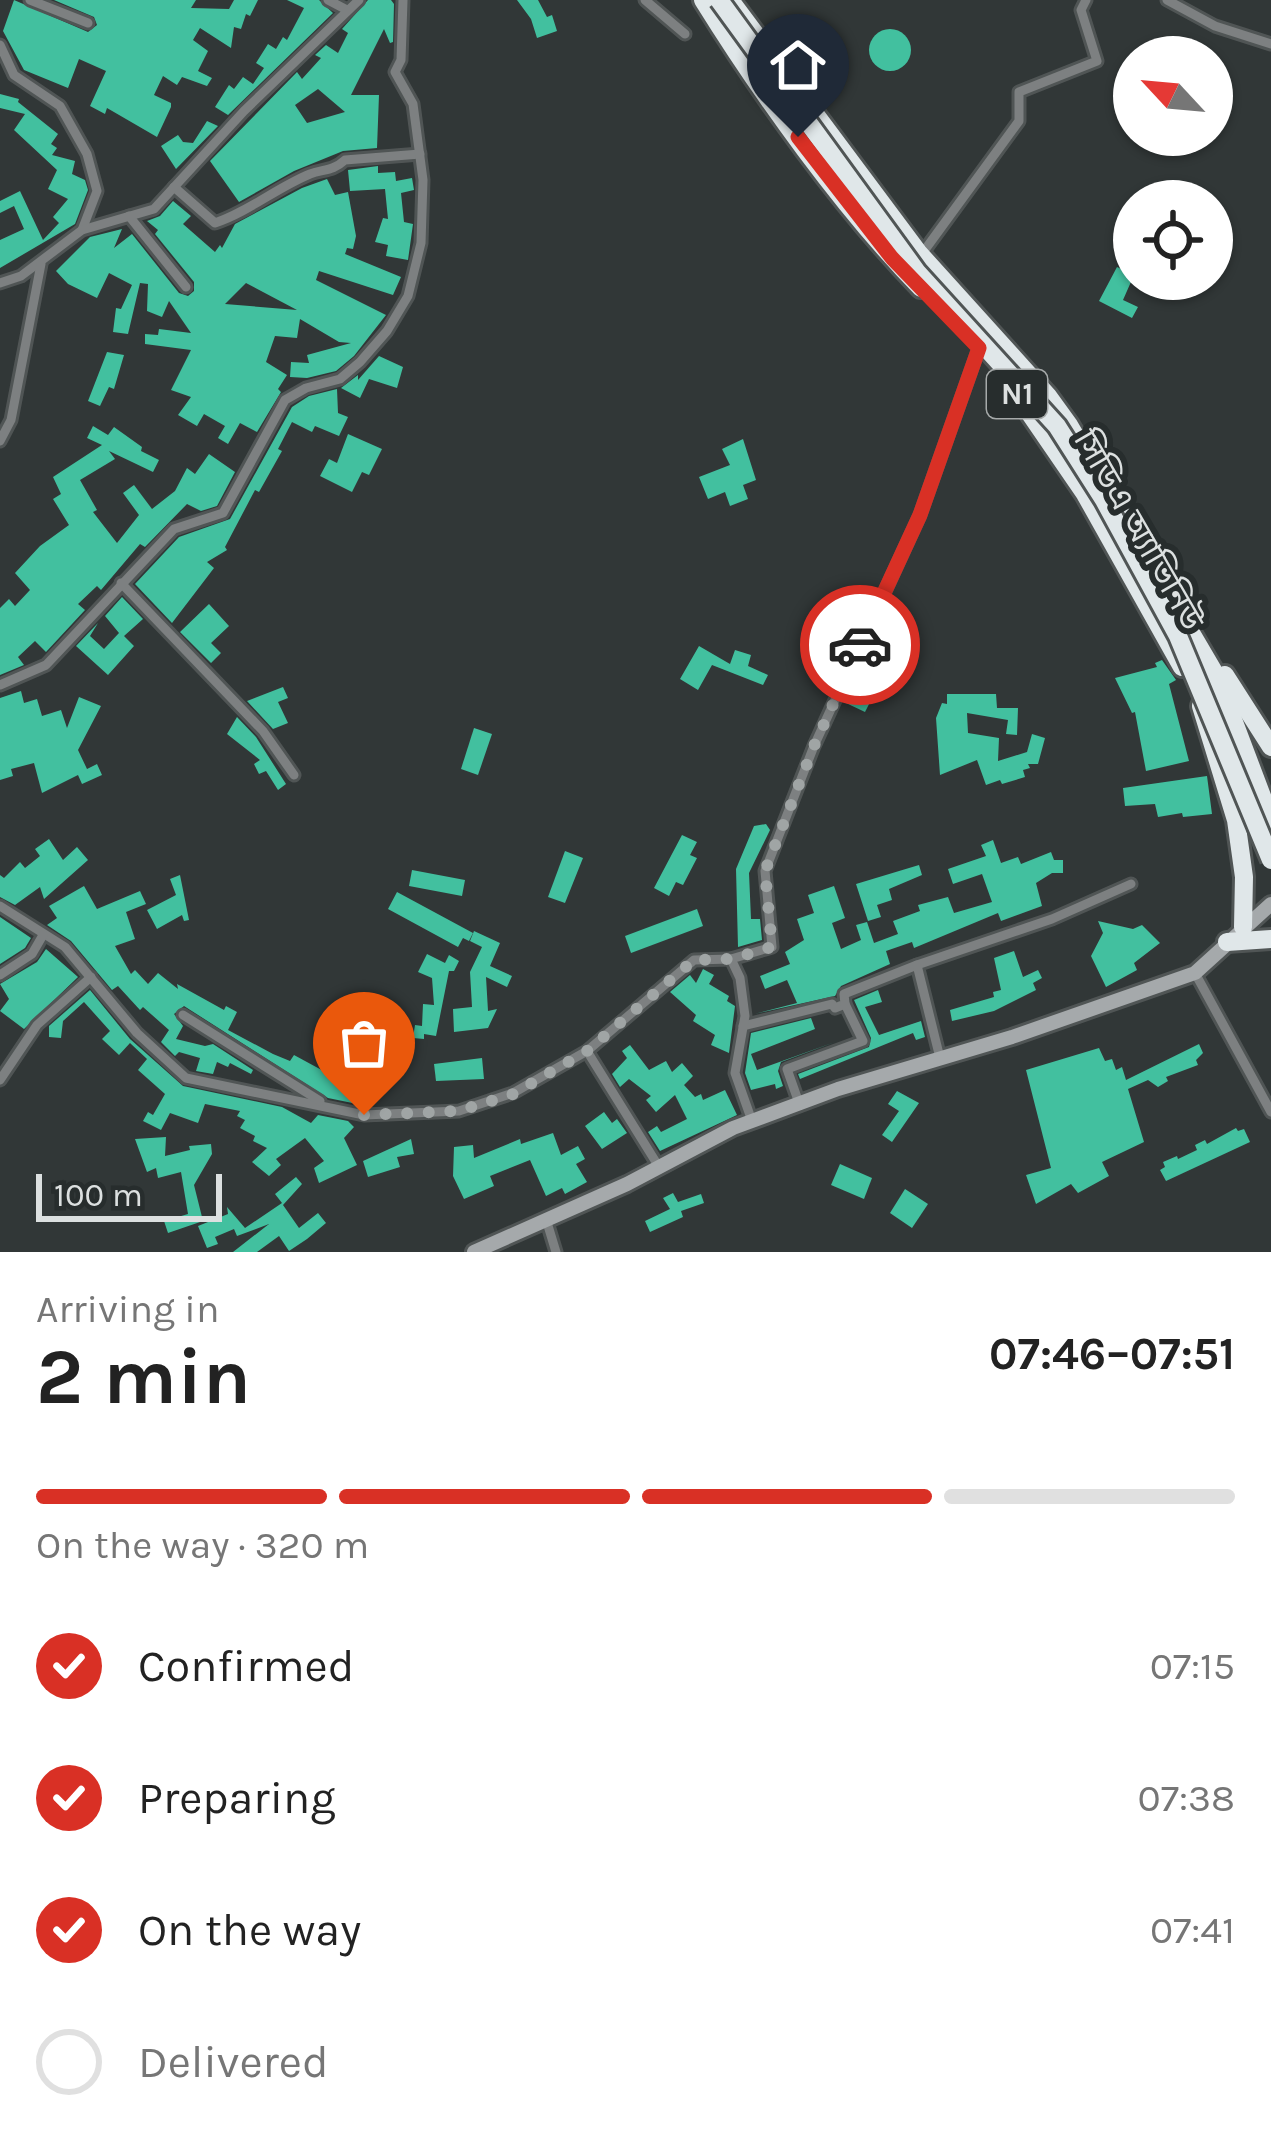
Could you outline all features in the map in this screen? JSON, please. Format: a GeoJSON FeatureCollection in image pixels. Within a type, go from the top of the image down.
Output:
{"type":"FeatureCollection","features":[{"type":"Feature","properties":{"kind":"highway","name":"সিডিএ অ্যাভিনিউ"},"geometry":{"type":"LineString","coordinates":[[703,0],[786,120],[892,258],[979,348],[1055,445],[1180,660],[1217,744],[1271,824]]}},
{"type":"Feature","properties":{"kind":"highway"},"geometry":{"type":"LineString","coordinates":[[718,0],[916,272],[1057,426],[1104,500],[1178,636],[1271,860]]}},
{"type":"Feature","properties":{"kind":"highway"},"geometry":{"type":"LineString","coordinates":[[730,0],[918,252],[1069,425],[1217,677],[1271,824]]}},
{"type":"Feature","properties":{"kind":"highway","name":"সিডিএ অ্যাভিনিউ"},"geometry":{"type":"LineString","coordinates":[[741,0],[924,251],[997,329],[1076,426],[1271,747]]}},
{"type":"Feature","properties":{"kind":"highway"},"geometry":{"type":"LineString","coordinates":[[1201,706],[1236,820],[1256,936],[1227,942]]}},
{"type":"Feature","properties":{"kind":"main road"},"geometry":{"type":"LineString","coordinates":[[1256,936],[1271,904]]}},
{"type":"Feature","properties":{"kind":"main road"},"geometry":{"type":"LineString","coordinates":[[474,1252],[752,1121],[1195,973],[1227,942]]}},
{"type":"Feature","properties":{"kind":"street"},"geometry":{"type":"LineString","coordinates":[[30,0],[88,23]]}},
{"type":"Feature","properties":{"kind":"street"},"geometry":{"type":"LineString","coordinates":[[328,0],[347,10]]}},
{"type":"Feature","properties":{"kind":"street"},"geometry":{"type":"LineString","coordinates":[[0,283],[40,264],[82,230],[154,209],[244,111],[359,0]]}},
{"type":"Feature","properties":{"kind":"street"},"geometry":{"type":"LineString","coordinates":[[0,685],[46,665],[174,529],[223,513],[285,400],[306,388],[340,379],[387,331],[408,296],[422,243],[413,104],[395,72],[402,47],[403,0]]}},
{"type":"Feature","properties":{"kind":"street"},"geometry":{"type":"LineString","coordinates":[[645,0],[685,34]]}},
{"type":"Feature","properties":{"kind":"street"},"geometry":{"type":"LineString","coordinates":[[924,251],[1019,122],[1019,92],[1097,61],[1081,10],[1086,0]]}},
{"type":"Feature","properties":{"kind":"street"},"geometry":{"type":"LineString","coordinates":[[1167,0],[1215,26],[1271,44]]}},
{"type":"Feature","properties":{"kind":"street"},"geometry":{"type":"LineString","coordinates":[[0,45],[14,75],[60,106],[87,154],[97,191],[82,230]]}},
{"type":"Feature","properties":{"kind":"street"},"geometry":{"type":"LineString","coordinates":[[174,187],[215,223],[345,160],[419,154]]}},
{"type":"Feature","properties":{"kind":"street"},"geometry":{"type":"LineString","coordinates":[[129,216],[186,287]]}},
{"type":"Feature","properties":{"kind":"street"},"geometry":{"type":"LineString","coordinates":[[0,440],[11,420],[40,264]]}},
{"type":"Feature","properties":{"kind":"street"},"geometry":{"type":"LineString","coordinates":[[0,906],[65,946],[137,1033],[186,1078],[364,1115],[459,1111],[513,1094],[587,1051],[694,960],[731,959],[772,947],[765,871],[814,746],[920,515],[979,348]]}},
{"type":"Feature","properties":{"kind":"street"},"geometry":{"type":"LineString","coordinates":[[121,584],[263,731],[294,776]]}},
{"type":"Feature","properties":{"kind":"street"},"geometry":{"type":"LineString","coordinates":[[799,1103],[787,1069],[863,1041],[844,994],[1052,919],[1131,884]]}},
{"type":"Feature","properties":{"kind":"street"},"geometry":{"type":"LineString","coordinates":[[0,975],[32,954],[44,934]]}},
{"type":"Feature","properties":{"kind":"street"},"geometry":{"type":"LineString","coordinates":[[731,959],[740,978],[743,1026],[735,1073],[752,1121]]}},
{"type":"Feature","properties":{"kind":"street"},"geometry":{"type":"LineString","coordinates":[[916,965],[940,1058]]}},
{"type":"Feature","properties":{"kind":"street"},"geometry":{"type":"LineString","coordinates":[[1195,973],[1271,1112]]}},
{"type":"Feature","properties":{"kind":"street"},"geometry":{"type":"LineString","coordinates":[[0,1080],[37,1024],[92,977]]}},
{"type":"Feature","properties":{"kind":"street"},"geometry":{"type":"LineString","coordinates":[[743,1026],[845,1004]]}},
{"type":"Feature","properties":{"kind":"street"},"geometry":{"type":"LineString","coordinates":[[183,1015],[330,1106]]}},
{"type":"Feature","properties":{"kind":"street"},"geometry":{"type":"LineString","coordinates":[[587,1051],[659,1167]]}},
{"type":"Feature","properties":{"kind":"street"},"geometry":{"type":"LineString","coordinates":[[546,1220],[556,1252]]}},
{"type":"Feature","properties":{"kind":"building"},"geometry":{"type":"Polygon","coordinates":[[[14,0],[88,32],[97,25],[94,17],[54,0],[196,0],[191,8],[229,9],[234,0],[258,0],[241,29],[234,27],[231,48],[200,28],[193,40],[208,51],[198,71],[212,78],[207,86],[182,77],[177,85],[163,76],[154,95],[171,107],[157,137],[107,108],[105,114],[90,106],[106,71],[79,59],[68,88],[24,70],[3,31],[14,0]]]}},
{"type":"Feature","properties":{"kind":"building"},"geometry":{"type":"Polygon","coordinates":[[[287,0],[319,0],[333,13],[228,115],[215,107],[229,85],[234,89],[243,77],[253,84],[264,68],[256,63],[268,44],[276,49],[283,37],[287,40],[304,8],[287,0]]]}},
{"type":"Feature","properties":{"kind":"building"},"geometry":{"type":"Polygon","coordinates":[[[368,0],[394,4],[393,42],[384,29],[351,95],[379,95],[377,148],[343,151],[294,171],[239,202],[210,161],[297,72],[302,79],[326,45],[338,53],[348,33],[342,29],[368,0]],[[318,89],[295,105],[307,123],[345,112],[318,89]]]}},
{"type":"Feature","properties":{"kind":"building"},"geometry":{"type":"Polygon","coordinates":[[[517,0],[538,0],[547,17],[552,15],[557,31],[537,38],[517,0]]]}},
{"type":"Feature","properties":{"kind":"building"},"geometry":{"type":"Polygon","coordinates":[[[890,29],[905,35],[911,50],[905,65],[890,71],[875,65],[869,50],[875,35],[890,29]]]}},
{"type":"Feature","properties":{"kind":"building"},"geometry":{"type":"Polygon","coordinates":[[[0,94],[19,99],[58,134],[51,144],[57,148],[52,155],[75,161],[72,174],[85,180],[88,190],[75,224],[0,268],[0,240],[24,229],[14,206],[0,213],[0,201],[20,191],[43,240],[59,223],[53,217],[68,199],[48,189],[57,170],[14,130],[25,114],[0,108],[0,94]]]}},
{"type":"Feature","properties":{"kind":"building"},"geometry":{"type":"Polygon","coordinates":[[[207,121],[218,126],[176,169],[161,146],[178,135],[183,142],[193,143],[207,121]]]}},
{"type":"Feature","properties":{"kind":"building"},"geometry":{"type":"Polygon","coordinates":[[[378,166],[378,173],[395,172],[396,181],[412,178],[414,190],[401,193],[404,222],[413,224],[408,260],[386,256],[388,245],[375,242],[383,218],[388,219],[385,189],[350,191],[348,170],[378,166]]]}},
{"type":"Feature","properties":{"kind":"building"},"geometry":{"type":"Polygon","coordinates":[[[327,179],[335,195],[348,192],[356,236],[353,249],[347,248],[345,254],[401,277],[393,295],[319,271],[316,280],[386,315],[336,371],[307,378],[290,377],[291,362],[309,363],[307,355],[351,343],[339,342],[300,319],[297,338],[275,336],[266,362],[287,375],[278,389],[281,392],[257,432],[240,423],[228,444],[218,438],[225,426],[204,414],[197,426],[178,415],[191,397],[171,390],[191,350],[145,344],[145,334],[158,335],[159,329],[191,333],[169,301],[162,317],[147,311],[148,284],[140,283],[128,334],[113,332],[116,308],[121,309],[132,285],[109,273],[97,298],[68,284],[56,271],[90,237],[122,229],[114,248],[132,234],[179,293],[188,296],[194,282],[147,221],[160,216],[173,201],[191,216],[183,224],[215,252],[235,224],[327,179]],[[246,283],[225,304],[297,310],[246,283]]]}},
{"type":"Feature","properties":{"kind":"building"},"geometry":{"type":"Polygon","coordinates":[[[1113,275],[1113,300],[1138,307],[1132,318],[1099,301],[1113,275]]]}},
{"type":"Feature","properties":{"kind":"building"},"geometry":{"type":"Polygon","coordinates":[[[107,352],[124,355],[114,389],[109,387],[100,406],[88,401],[107,352]]]}},
{"type":"Feature","properties":{"kind":"building"},"geometry":{"type":"Polygon","coordinates":[[[379,356],[403,367],[397,388],[369,379],[360,398],[341,388],[358,375],[358,380],[379,356]]]}},
{"type":"Feature","properties":{"kind":"building"},"geometry":{"type":"Polygon","coordinates":[[[337,389],[338,413],[348,417],[339,436],[315,426],[312,432],[292,422],[278,449],[282,451],[259,492],[255,490],[227,550],[207,562],[214,568],[172,623],[135,584],[179,537],[230,519],[292,407],[309,396],[337,389]]]}},
{"type":"Feature","properties":{"kind":"building"},"geometry":{"type":"Polygon","coordinates":[[[93,426],[108,435],[114,427],[159,460],[153,472],[109,451],[115,459],[80,480],[97,510],[93,512],[117,543],[139,515],[123,493],[134,485],[152,509],[175,491],[187,468],[195,474],[209,454],[235,472],[217,506],[201,511],[187,504],[145,547],[140,544],[101,590],[97,586],[78,604],[85,610],[46,652],[35,641],[18,657],[24,665],[0,675],[0,608],[9,599],[15,606],[30,590],[15,573],[69,525],[53,499],[61,494],[53,477],[102,445],[87,438],[93,426]]]}},
{"type":"Feature","properties":{"kind":"building"},"geometry":{"type":"Polygon","coordinates":[[[348,434],[382,449],[369,475],[362,472],[352,492],[320,476],[329,459],[337,463],[348,434]]]}},
{"type":"Feature","properties":{"kind":"building"},"geometry":{"type":"Polygon","coordinates":[[[743,439],[756,480],[743,485],[748,499],[730,506],[725,492],[708,499],[699,477],[730,465],[722,449],[743,439]]]}},
{"type":"Feature","properties":{"kind":"building"},"geometry":{"type":"Polygon","coordinates":[[[122,597],[143,619],[124,636],[134,646],[108,675],[76,646],[98,623],[90,636],[104,649],[119,633],[105,616],[122,597]]]}},
{"type":"Feature","properties":{"kind":"building"},"geometry":{"type":"Polygon","coordinates":[[[209,604],[229,626],[211,643],[221,653],[211,663],[180,632],[209,604]]]}},
{"type":"Feature","properties":{"kind":"building"},"geometry":{"type":"Polygon","coordinates":[[[699,646],[730,664],[735,650],[751,655],[748,666],[768,675],[763,685],[712,665],[698,690],[680,679],[699,646]]]}},
{"type":"Feature","properties":{"kind":"building"},"geometry":{"type":"Polygon","coordinates":[[[1162,660],[1176,680],[1169,684],[1189,761],[1146,771],[1135,712],[1115,678],[1157,667],[1155,663],[1162,660]]]}},
{"type":"Feature","properties":{"kind":"building"},"geometry":{"type":"Polygon","coordinates":[[[866,664],[885,673],[865,712],[846,703],[866,664]]]}},
{"type":"Feature","properties":{"kind":"building"},"geometry":{"type":"Polygon","coordinates":[[[283,687],[288,698],[278,702],[288,723],[273,729],[247,701],[283,687]]]}},
{"type":"Feature","properties":{"kind":"building"},"geometry":{"type":"Polygon","coordinates":[[[21,691],[24,703],[37,699],[42,716],[61,710],[67,728],[79,697],[101,706],[78,750],[87,769],[97,764],[102,775],[82,784],[78,775],[42,793],[34,763],[11,769],[13,776],[0,780],[0,698],[21,691]]]}},
{"type":"Feature","properties":{"kind":"building"},"geometry":{"type":"Polygon","coordinates":[[[947,694],[996,694],[997,708],[1018,708],[1017,735],[1006,734],[1008,720],[967,713],[968,733],[999,738],[998,761],[1027,752],[1032,734],[1045,738],[1038,764],[1028,764],[1025,777],[1002,784],[1000,780],[986,785],[977,760],[940,775],[936,718],[942,703],[947,704],[947,694]]]}},
{"type":"Feature","properties":{"kind":"building"},"geometry":{"type":"Polygon","coordinates":[[[237,717],[286,784],[278,790],[266,771],[259,774],[254,764],[260,760],[227,734],[237,717]]]}},
{"type":"Feature","properties":{"kind":"building"},"geometry":{"type":"Polygon","coordinates":[[[474,728],[492,734],[478,775],[461,769],[474,728]]]}},
{"type":"Feature","properties":{"kind":"building"},"geometry":{"type":"Polygon","coordinates":[[[1207,776],[1212,814],[1158,817],[1155,804],[1125,806],[1123,788],[1207,776]]]}},
{"type":"Feature","properties":{"kind":"building"},"geometry":{"type":"Polygon","coordinates":[[[766,824],[770,830],[749,873],[751,919],[760,919],[762,940],[738,947],[736,869],[754,826],[766,824]]]}},
{"type":"Feature","properties":{"kind":"building"},"geometry":{"type":"Polygon","coordinates":[[[682,835],[697,842],[690,855],[697,858],[683,885],[676,882],[669,896],[654,888],[682,835]]]}},
{"type":"Feature","properties":{"kind":"building"},"geometry":{"type":"Polygon","coordinates":[[[49,839],[63,860],[77,847],[88,860],[44,899],[40,887],[15,905],[0,897],[0,875],[4,878],[20,862],[25,868],[40,856],[35,849],[49,839]]]}},
{"type":"Feature","properties":{"kind":"building"},"geometry":{"type":"Polygon","coordinates":[[[993,840],[1001,863],[1018,857],[1021,864],[1051,852],[1054,860],[1063,860],[1063,873],[1052,873],[1036,883],[1042,906],[1001,921],[998,913],[914,948],[912,942],[886,951],[890,964],[841,986],[835,996],[754,1014],[797,1003],[787,980],[765,989],[760,976],[790,964],[785,952],[804,940],[797,919],[814,913],[808,895],[834,886],[845,918],[832,923],[841,949],[861,940],[856,925],[867,922],[874,943],[898,934],[893,921],[920,911],[918,905],[948,897],[954,913],[992,902],[982,874],[953,884],[948,869],[986,856],[981,845],[993,840]]]}},
{"type":"Feature","properties":{"kind":"building"},"geometry":{"type":"Polygon","coordinates":[[[565,851],[583,858],[565,903],[548,897],[565,851]]]}},
{"type":"Feature","properties":{"kind":"building"},"geometry":{"type":"Polygon","coordinates":[[[919,865],[922,875],[889,889],[892,900],[877,905],[881,917],[868,921],[856,884],[919,865]]]}},
{"type":"Feature","properties":{"kind":"building"},"geometry":{"type":"Polygon","coordinates":[[[412,870],[465,880],[462,896],[409,886],[412,870]]]}},
{"type":"Feature","properties":{"kind":"building"},"geometry":{"type":"Polygon","coordinates":[[[180,875],[189,920],[184,921],[182,915],[157,929],[147,910],[176,895],[170,879],[180,875]]]}},
{"type":"Feature","properties":{"kind":"building"},"geometry":{"type":"Polygon","coordinates":[[[84,886],[97,909],[140,891],[146,904],[126,912],[135,939],[115,946],[131,974],[135,970],[148,984],[158,973],[178,989],[177,984],[224,1010],[226,1006],[237,1012],[228,1030],[273,1054],[290,1061],[294,1055],[329,1074],[372,1082],[367,1106],[328,1098],[184,1006],[174,1014],[183,1026],[176,1039],[213,1044],[253,1070],[251,1074],[217,1062],[213,1074],[196,1071],[200,1058],[179,1052],[175,1056],[161,1042],[169,1030],[143,1007],[140,1010],[118,986],[112,990],[71,941],[47,925],[57,918],[49,906],[84,886]]]}},
{"type":"Feature","properties":{"kind":"building"},"geometry":{"type":"Polygon","coordinates":[[[397,892],[473,933],[469,941],[463,938],[458,947],[388,909],[397,892]]]}},
{"type":"Feature","properties":{"kind":"building"},"geometry":{"type":"Polygon","coordinates":[[[697,909],[703,926],[631,953],[625,936],[697,909]]]}},
{"type":"Feature","properties":{"kind":"building"},"geometry":{"type":"Polygon","coordinates":[[[0,917],[31,938],[25,948],[0,964],[0,917]]]}},
{"type":"Feature","properties":{"kind":"building"},"geometry":{"type":"Polygon","coordinates":[[[1098,921],[1133,929],[1142,925],[1160,943],[1134,963],[1137,970],[1106,987],[1091,956],[1103,933],[1098,921]]]}},
{"type":"Feature","properties":{"kind":"building"},"geometry":{"type":"Polygon","coordinates":[[[474,931],[500,943],[490,966],[512,976],[507,987],[486,977],[488,1011],[497,1009],[488,1028],[454,1032],[453,1009],[472,1007],[470,972],[482,947],[470,941],[474,931]]]}},
{"type":"Feature","properties":{"kind":"building"},"geometry":{"type":"Polygon","coordinates":[[[46,949],[78,977],[24,1029],[0,1011],[9,999],[0,984],[37,962],[46,949]]]}},
{"type":"Feature","properties":{"kind":"building"},"geometry":{"type":"Polygon","coordinates":[[[1014,951],[1023,977],[1038,970],[1042,978],[1033,983],[1036,990],[994,1011],[952,1021],[950,1010],[994,997],[993,992],[1001,990],[994,958],[1014,951]]]}},
{"type":"Feature","properties":{"kind":"building"},"geometry":{"type":"Polygon","coordinates":[[[427,954],[445,963],[449,955],[459,961],[449,971],[436,1036],[413,1038],[415,1025],[422,1026],[423,1004],[434,1005],[432,978],[418,972],[427,954]]]}},
{"type":"Feature","properties":{"kind":"building"},"geometry":{"type":"Polygon","coordinates":[[[703,969],[714,975],[709,984],[729,996],[727,1001],[735,1006],[729,1053],[711,1045],[715,1035],[693,1021],[696,1015],[670,992],[690,975],[696,983],[703,969]]]}},
{"type":"Feature","properties":{"kind":"building"},"geometry":{"type":"Polygon","coordinates":[[[90,990],[130,1039],[183,1086],[282,1107],[311,1123],[318,1115],[348,1121],[354,1127],[344,1138],[357,1165],[319,1183],[314,1168],[324,1161],[305,1138],[276,1159],[281,1165],[269,1176],[252,1162],[267,1148],[240,1128],[245,1120],[237,1116],[240,1111],[205,1104],[198,1123],[170,1113],[161,1130],[143,1121],[148,1112],[153,1115],[165,1094],[138,1070],[147,1059],[130,1043],[119,1055],[102,1039],[110,1031],[84,1002],[63,1021],[61,1038],[49,1037],[49,1026],[90,990]]]}},
{"type":"Feature","properties":{"kind":"building"},"geometry":{"type":"Polygon","coordinates":[[[878,990],[882,1002],[865,1007],[879,1035],[921,1021],[925,1037],[916,1040],[913,1033],[800,1079],[798,1074],[869,1047],[871,1038],[854,1000],[878,990]]]}},
{"type":"Feature","properties":{"kind":"building"},"geometry":{"type":"Polygon","coordinates":[[[811,1018],[815,1029],[751,1054],[757,1070],[835,1042],[781,1062],[778,1071],[783,1086],[751,1090],[745,1073],[751,1033],[811,1018]]]}},
{"type":"Feature","properties":{"kind":"building"},"geometry":{"type":"Polygon","coordinates":[[[1199,1044],[1203,1053],[1196,1060],[1198,1065],[1166,1077],[1168,1081],[1158,1087],[1148,1080],[1128,1089],[1144,1142],[1102,1162],[1109,1176],[1078,1193],[1071,1184],[1036,1204],[1026,1175],[1051,1168],[1026,1070],[1099,1048],[1105,1061],[1112,1059],[1116,1070],[1122,1067],[1126,1080],[1199,1044]]]}},
{"type":"Feature","properties":{"kind":"building"},"geometry":{"type":"Polygon","coordinates":[[[630,1045],[649,1070],[666,1061],[672,1072],[682,1063],[693,1076],[684,1085],[695,1097],[701,1094],[703,1100],[725,1090],[737,1115],[660,1151],[648,1132],[657,1126],[661,1132],[687,1119],[675,1095],[656,1112],[646,1100],[651,1096],[629,1079],[620,1087],[612,1074],[627,1058],[622,1051],[630,1045]]]}},
{"type":"Feature","properties":{"kind":"building"},"geometry":{"type":"Polygon","coordinates":[[[482,1058],[484,1079],[436,1081],[434,1064],[482,1058]]]}},
{"type":"Feature","properties":{"kind":"building"},"geometry":{"type":"Polygon","coordinates":[[[897,1091],[919,1103],[892,1142],[882,1135],[899,1111],[888,1104],[897,1091]]]}},
{"type":"Feature","properties":{"kind":"building"},"geometry":{"type":"Polygon","coordinates":[[[604,1112],[627,1133],[602,1149],[585,1126],[604,1112]]]}},
{"type":"Feature","properties":{"kind":"building"},"geometry":{"type":"Polygon","coordinates":[[[1236,1128],[1244,1129],[1250,1142],[1166,1181],[1160,1170],[1165,1167],[1163,1162],[1178,1159],[1197,1150],[1195,1145],[1205,1140],[1207,1144],[1236,1128]]]}},
{"type":"Feature","properties":{"kind":"building"},"geometry":{"type":"Polygon","coordinates":[[[553,1133],[561,1155],[578,1146],[585,1159],[576,1164],[587,1182],[565,1194],[562,1188],[546,1196],[530,1160],[490,1176],[494,1186],[464,1199],[453,1176],[454,1147],[473,1145],[474,1158],[520,1139],[521,1144],[553,1133]]]}},
{"type":"Feature","properties":{"kind":"building"},"geometry":{"type":"Polygon","coordinates":[[[166,1137],[165,1156],[190,1150],[189,1146],[211,1144],[212,1154],[194,1185],[203,1221],[168,1233],[164,1221],[188,1214],[181,1172],[158,1178],[156,1168],[147,1172],[135,1139],[166,1137]]]}},
{"type":"Feature","properties":{"kind":"building"},"geometry":{"type":"Polygon","coordinates":[[[411,1139],[414,1154],[397,1157],[400,1167],[368,1177],[363,1161],[411,1139]]]}},
{"type":"Feature","properties":{"kind":"building"},"geometry":{"type":"Polygon","coordinates":[[[840,1164],[872,1178],[864,1199],[831,1185],[840,1164]]]}},
{"type":"Feature","properties":{"kind":"building"},"geometry":{"type":"Polygon","coordinates":[[[296,1177],[302,1184],[283,1205],[299,1228],[318,1213],[326,1223],[307,1239],[289,1251],[279,1236],[257,1252],[233,1252],[269,1224],[237,1236],[234,1229],[215,1237],[218,1244],[207,1248],[198,1226],[228,1214],[227,1207],[245,1228],[282,1203],[275,1194],[296,1177]]]}},
{"type":"Feature","properties":{"kind":"building"},"geometry":{"type":"Polygon","coordinates":[[[905,1189],[928,1204],[912,1228],[890,1213],[905,1189]]]}},
{"type":"Feature","properties":{"kind":"building"},"geometry":{"type":"Polygon","coordinates":[[[673,1193],[678,1202],[701,1194],[704,1203],[681,1211],[683,1217],[650,1232],[645,1221],[670,1209],[663,1198],[673,1193]]]}},
{"type":"Feature","properties":{"kind":"way so far"},"geometry":{"type":"LineString","coordinates":[[364,1115],[459,1111],[513,1094],[587,1051],[694,960],[731,959],[772,947],[765,871],[860,645]]}},
{"type":"Feature","properties":{"kind":"route"},"geometry":{"type":"LineString","coordinates":[[798,137],[892,258],[979,348],[920,515],[860,645]]}}]}
